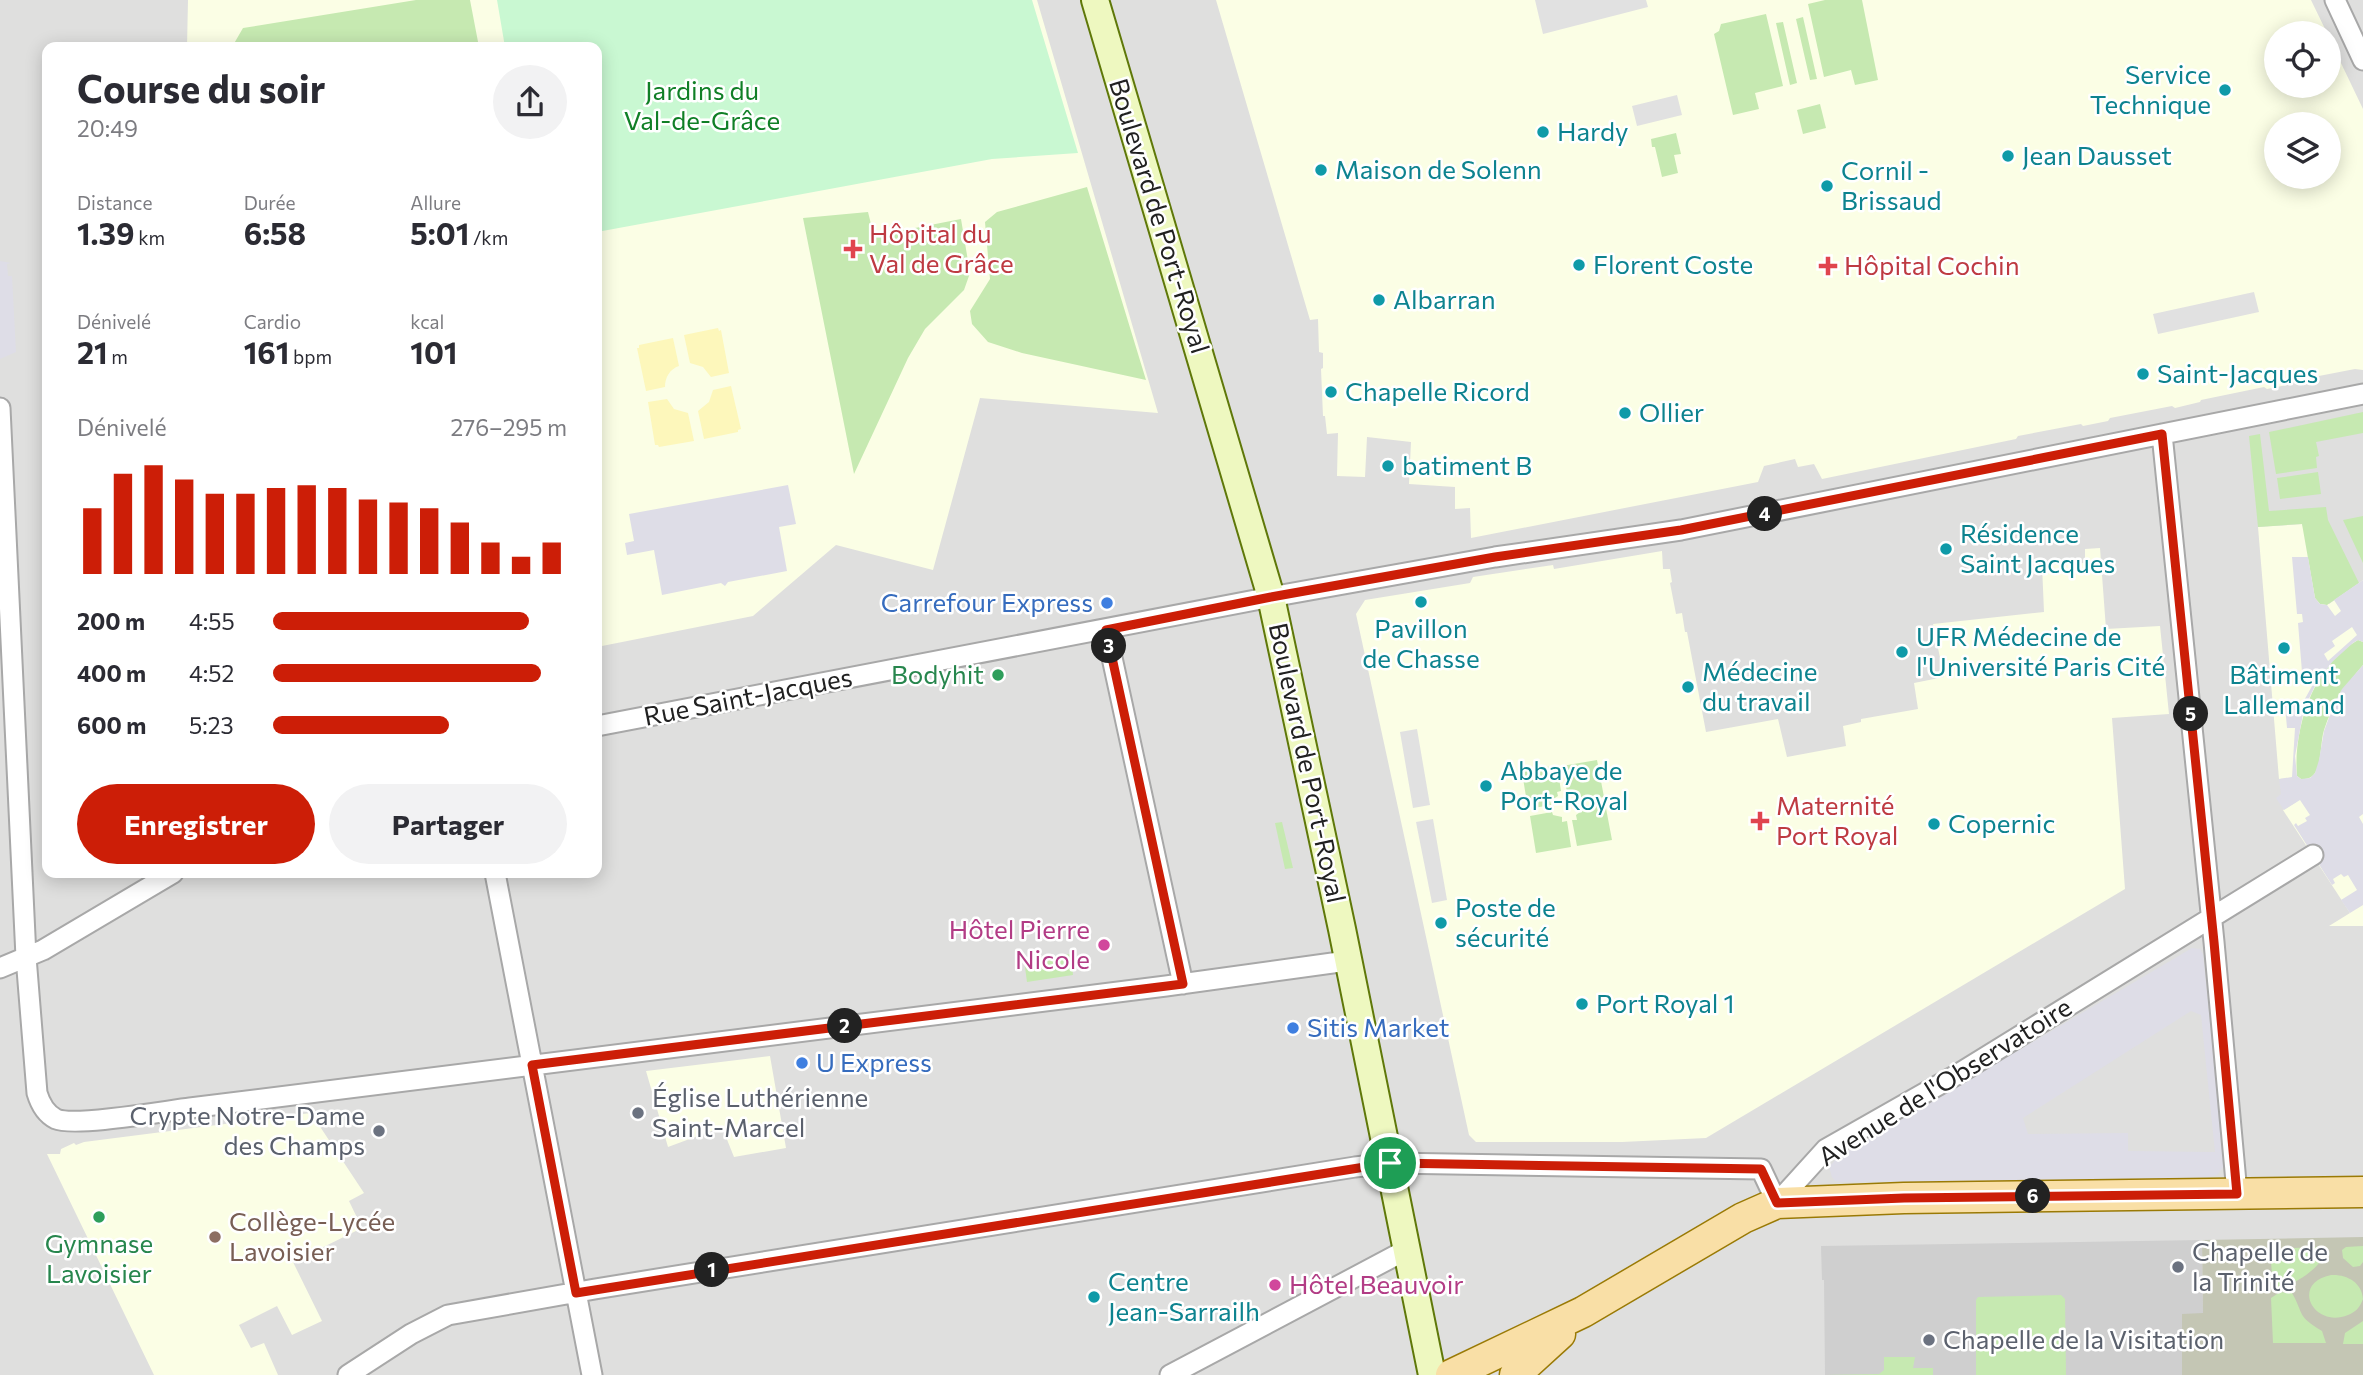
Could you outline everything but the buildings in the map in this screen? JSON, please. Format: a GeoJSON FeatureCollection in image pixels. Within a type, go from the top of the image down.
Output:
{"type":"FeatureCollection","features":[{"type":"Feature","properties":{"kind":"main road","name":"Boulevard de Port-Royal"},"geometry":{"type":"LineString","coordinates":[[1095,0],[1271,597],[1432,1375]]}},
{"type":"Feature","properties":{"kind":"main road"},"geometry":{"type":"LineString","coordinates":[[1777,1203],[1918,1197],[2363,1192]]}},
{"type":"Feature","properties":{"kind":"main road","name":"Avenue de l'Observatoire"},"geometry":{"type":"LineString","coordinates":[[1451,1375],[1583,1312],[1743,1218],[1777,1203]]}},
{"type":"Feature","properties":{"kind":"main road","name":"Avenue de l'Observatoire"},"geometry":{"type":"LineString","coordinates":[[1515,1375],[1583,1312]]}},
{"type":"Feature","properties":{"kind":"street"},"geometry":{"type":"LineString","coordinates":[[2335,0],[2363,60]]}},
{"type":"Feature","properties":{"kind":"street","name":"Rue Saint-Jacques"},"geometry":{"type":"LineString","coordinates":[[602,725],[1271,597],[1495,557],[1681,530],[2363,394]]}},
{"type":"Feature","properties":{"kind":"street"},"geometry":{"type":"LineString","coordinates":[[0,408],[26,957],[37,1093],[40,1102],[52,1116],[62,1121],[532,1065],[1348,961]]}},
{"type":"Feature","properties":{"kind":"street"},"geometry":{"type":"LineString","coordinates":[[2162,434],[2212,918],[2237,1194]]}},
{"type":"Feature","properties":{"kind":"street"},"geometry":{"type":"LineString","coordinates":[[1106,630],[1183,984]]}},
{"type":"Feature","properties":{"kind":"street","name":"Avenue de l'Observatoire"},"geometry":{"type":"LineString","coordinates":[[1777,1203],[1826,1149],[1958,1073],[2313,855]]}},
{"type":"Feature","properties":{"kind":"street"},"geometry":{"type":"LineString","coordinates":[[0,968],[43,950],[165,878]]}},
{"type":"Feature","properties":{"kind":"street"},"geometry":{"type":"LineString","coordinates":[[496,878],[592,1375]]}},
{"type":"Feature","properties":{"kind":"street"},"geometry":{"type":"LineString","coordinates":[[348,1375],[411,1334],[448,1315],[1390,1163],[1761,1169],[1777,1203]]}},
{"type":"Feature","properties":{"kind":"street"},"geometry":{"type":"LineString","coordinates":[[1170,1375],[1406,1250]]}},
{"type":"Feature","properties":{"kind":"shaded area"},"geometry":{"type":"Polygon","coordinates":[[[0,0],[2363,0],[2363,1375],[0,1375],[0,0]]]}},
{"type":"Feature","properties":{"kind":"shaded area","name":"Hôpital du Val de Grâce"},"geometry":{"type":"Polygon","coordinates":[[[188,0],[1037,0],[1158,413],[980,398],[933,570],[836,545],[753,616],[602,646],[602,42],[187,42],[188,0]]]}},
{"type":"Feature","properties":{"kind":"shaded area","name":"Hôpital Cochin"},"geometry":{"type":"Polygon","coordinates":[[[1216,0],[2311,0],[2321,21],[2264,21],[2264,98],[2341,98],[2341,63],[2363,109],[2363,370],[2355,369],[2267,389],[2264,387],[2201,400],[2175,408],[2172,406],[2083,426],[2081,424],[2018,436],[2016,439],[1822,479],[1814,464],[1798,467],[1795,459],[1764,466],[1758,482],[1471,538],[1470,508],[1455,509],[1455,487],[1409,484],[1411,442],[1367,437],[1365,477],[1337,476],[1338,433],[1327,434],[1323,416],[1323,353],[1319,352],[1318,319],[1310,320],[1216,0]]]}},
{"type":"Feature","properties":{"kind":"shaded area"},"geometry":{"type":"Polygon","coordinates":[[[1535,0],[1646,0],[1648,7],[1543,34],[1535,0]]]}},
{"type":"Feature","properties":{"kind":"shaded area"},"geometry":{"type":"Polygon","coordinates":[[[1677,95],[1682,115],[1637,126],[1632,106],[1677,95]]]}},
{"type":"Feature","properties":{"kind":"shaded area"},"geometry":{"type":"Polygon","coordinates":[[[0,261],[11,263],[7,264],[8,276],[12,276],[16,352],[0,359],[0,261]]]}},
{"type":"Feature","properties":{"kind":"shaded area"},"geometry":{"type":"Polygon","coordinates":[[[2254,292],[2259,312],[2158,334],[2153,314],[2254,292]]]}},
{"type":"Feature","properties":{"kind":"shaded area"},"geometry":{"type":"Polygon","coordinates":[[[788,485],[796,524],[779,527],[787,571],[728,582],[725,586],[721,583],[662,595],[654,550],[627,555],[625,543],[634,541],[629,514],[788,485]]]}},
{"type":"Feature","properties":{"kind":"shaded area"},"geometry":{"type":"Polygon","coordinates":[[[2302,524],[2329,604],[2363,580],[2363,926],[2329,926],[2350,913],[2283,810],[2296,802],[2292,778],[2279,779],[2258,527],[2302,524]]]}},
{"type":"Feature","properties":{"kind":"shaded area","name":"Maternité Port Royal"},"geometry":{"type":"Polygon","coordinates":[[[2100,548],[2106,629],[2160,626],[2169,714],[2112,718],[2125,889],[1706,1138],[1622,1142],[1476,1142],[1469,1135],[1356,614],[1365,600],[1470,583],[1473,577],[1553,565],[1554,569],[1662,551],[1663,569],[1670,569],[1676,614],[1682,613],[1687,632],[1706,732],[1778,719],[1787,757],[1846,746],[1843,726],[1861,722],[1861,719],[1918,709],[1914,683],[1944,677],[1933,624],[2044,612],[2042,565],[2085,563],[2085,549],[2100,548]]]}},
{"type":"Feature","properties":{"kind":"shaded area"},"geometry":{"type":"Polygon","coordinates":[[[2292,557],[2308,557],[2315,598],[2320,604],[2327,605],[2335,616],[2341,611],[2334,600],[2363,580],[2363,642],[2358,640],[2353,643],[2332,662],[2314,688],[2304,709],[2295,756],[2297,776],[2301,779],[2310,778],[2315,773],[2324,731],[2334,704],[2342,689],[2363,665],[2363,814],[2359,817],[2363,824],[2363,905],[2350,913],[2341,900],[2357,890],[2348,875],[2344,877],[2341,874],[2333,879],[2335,883],[2332,885],[2294,825],[2296,823],[2298,826],[2307,821],[2305,818],[2310,815],[2300,800],[2284,810],[2276,798],[2281,794],[2279,779],[2292,777],[2295,728],[2287,728],[2285,706],[2302,704],[2316,679],[2302,672],[2298,623],[2303,622],[2302,614],[2297,614],[2292,557]],[[2352,627],[2332,641],[2335,646],[2324,654],[2328,661],[2357,635],[2352,627]]]}},
{"type":"Feature","properties":{"kind":"shaded area"},"geometry":{"type":"Polygon","coordinates":[[[1417,729],[1430,805],[1413,808],[1400,732],[1417,729]]]}},
{"type":"Feature","properties":{"kind":"shaded area"},"geometry":{"type":"Polygon","coordinates":[[[1433,819],[1447,900],[1432,903],[1416,822],[1433,819]]]}},
{"type":"Feature","properties":{"kind":"shaded area"},"geometry":{"type":"Polygon","coordinates":[[[2192,948],[2200,949],[2203,954],[2224,1160],[2224,1166],[2217,1175],[2206,1178],[1843,1182],[1835,1181],[1829,1167],[1838,1157],[2192,948]],[[2191,1011],[2023,1118],[2028,1134],[2128,1133],[2128,1151],[2215,1152],[2201,1015],[2191,1011]]]}},
{"type":"Feature","properties":{"kind":"shaded area"},"geometry":{"type":"Polygon","coordinates":[[[770,1056],[786,1148],[734,1157],[722,1127],[668,1147],[646,1071],[770,1056]]]}},
{"type":"Feature","properties":{"kind":"shaded area","name":"Collège-Lycée Lavoisier"},"geometry":{"type":"Polygon","coordinates":[[[311,1113],[364,1193],[349,1201],[362,1228],[293,1262],[322,1321],[292,1335],[277,1306],[239,1325],[251,1348],[264,1343],[278,1375],[154,1375],[47,1154],[60,1154],[61,1149],[74,1143],[76,1145],[311,1113]]]}},
{"type":"Feature","properties":{"kind":"shaded area"},"geometry":{"type":"Polygon","coordinates":[[[2363,1237],[2363,1375],[2182,1375],[2182,1314],[2203,1313],[2202,1240],[2363,1237]]]}},
{"type":"Feature","properties":{"kind":"shaded area"},"geometry":{"type":"Polygon","coordinates":[[[2202,1240],[2203,1314],[2182,1315],[2182,1375],[1825,1375],[1821,1246],[2202,1240]]]}},
{"type":"Feature","properties":{"kind":"green space"},"geometry":{"type":"Polygon","coordinates":[[[416,0],[470,0],[478,42],[235,42],[243,28],[416,0]]]}},
{"type":"Feature","properties":{"kind":"green space","name":"Jardins du Val-de-Grâce"},"geometry":{"type":"Polygon","coordinates":[[[497,0],[1032,0],[1078,153],[992,159],[602,231],[602,42],[504,42],[497,0]]]}},
{"type":"Feature","properties":{"kind":"green space"},"geometry":{"type":"Polygon","coordinates":[[[1825,0],[1862,0],[1878,80],[1855,85],[1851,70],[1824,77],[1808,4],[1825,0]]]}},
{"type":"Feature","properties":{"kind":"green space"},"geometry":{"type":"Polygon","coordinates":[[[1766,14],[1783,86],[1755,93],[1759,109],[1733,115],[1714,34],[1719,31],[1721,24],[1766,14]]]}},
{"type":"Feature","properties":{"kind":"green space"},"geometry":{"type":"Polygon","coordinates":[[[1803,17],[1817,79],[1810,80],[1796,19],[1803,17]]]}},
{"type":"Feature","properties":{"kind":"green space"},"geometry":{"type":"Polygon","coordinates":[[[1783,22],[1797,83],[1790,85],[1776,23],[1783,22]]]}},
{"type":"Feature","properties":{"kind":"green space"},"geometry":{"type":"Polygon","coordinates":[[[1820,104],[1826,128],[1803,134],[1797,110],[1820,104]]]}},
{"type":"Feature","properties":{"kind":"green space"},"geometry":{"type":"Polygon","coordinates":[[[1676,133],[1681,154],[1674,155],[1678,173],[1662,177],[1651,139],[1676,133]]]}},
{"type":"Feature","properties":{"kind":"green space"},"geometry":{"type":"Polygon","coordinates":[[[1087,187],[1146,380],[1022,353],[988,342],[972,324],[970,311],[990,279],[985,222],[997,212],[1087,187]]]}},
{"type":"Feature","properties":{"kind":"green space"},"geometry":{"type":"Polygon","coordinates":[[[868,212],[874,236],[961,219],[970,273],[964,290],[925,329],[908,358],[854,474],[803,218],[868,212]]]}},
{"type":"Feature","properties":{"kind":"green space"},"geometry":{"type":"Polygon","coordinates":[[[2363,412],[2363,433],[2316,442],[2319,456],[2316,457],[2317,468],[2276,474],[2269,432],[2363,412]]]}},
{"type":"Feature","properties":{"kind":"green space"},"geometry":{"type":"Polygon","coordinates":[[[2260,434],[2269,511],[2326,507],[2328,520],[2359,583],[2327,605],[2320,604],[2315,598],[2302,524],[2258,527],[2249,436],[2260,434]]]}},
{"type":"Feature","properties":{"kind":"green space"},"geometry":{"type":"Polygon","coordinates":[[[2318,472],[2321,494],[2280,499],[2277,478],[2318,472]]]}},
{"type":"Feature","properties":{"kind":"green space"},"geometry":{"type":"Polygon","coordinates":[[[2363,516],[2363,563],[2343,520],[2363,516]]]}},
{"type":"Feature","properties":{"kind":"green space"},"geometry":{"type":"Polygon","coordinates":[[[2358,640],[2363,642],[2363,665],[2331,712],[2324,730],[2315,773],[2310,778],[2301,779],[2297,776],[2299,738],[2309,700],[2329,665],[2342,651],[2358,640]]]}},
{"type":"Feature","properties":{"kind":"green space"},"geometry":{"type":"Polygon","coordinates":[[[1597,760],[1604,797],[1582,801],[1572,795],[1571,791],[1567,792],[1562,766],[1597,760]]]}},
{"type":"Feature","properties":{"kind":"green space"},"geometry":{"type":"Polygon","coordinates":[[[1557,765],[1561,791],[1557,792],[1558,796],[1550,801],[1551,805],[1528,809],[1522,772],[1557,765]]]}},
{"type":"Feature","properties":{"kind":"green space"},"geometry":{"type":"Polygon","coordinates":[[[1605,803],[1612,840],[1577,846],[1572,820],[1577,820],[1576,815],[1583,807],[1605,803]]]}},
{"type":"Feature","properties":{"kind":"green space"},"geometry":{"type":"Polygon","coordinates":[[[1552,812],[1553,815],[1562,817],[1562,822],[1567,821],[1571,847],[1536,853],[1530,816],[1552,812]]]}},
{"type":"Feature","properties":{"kind":"green space"},"geometry":{"type":"Polygon","coordinates":[[[1282,822],[1293,868],[1285,869],[1275,823],[1282,822]]]}},
{"type":"Feature","properties":{"kind":"green space"},"geometry":{"type":"Polygon","coordinates":[[[1071,954],[1073,975],[1027,982],[1024,960],[1071,954]]]}},
{"type":"Feature","properties":{"kind":"green space"},"geometry":{"type":"Polygon","coordinates":[[[2363,1246],[2363,1262],[2360,1266],[2353,1267],[2343,1258],[2342,1250],[2346,1247],[2363,1246]]]}},
{"type":"Feature","properties":{"kind":"green space"},"geometry":{"type":"Polygon","coordinates":[[[2321,1247],[2326,1250],[2324,1256],[2313,1270],[2287,1285],[2273,1286],[2271,1262],[2284,1260],[2293,1248],[2321,1247]]]}},
{"type":"Feature","properties":{"kind":"green space"},"geometry":{"type":"Polygon","coordinates":[[[2331,1275],[2352,1280],[2360,1288],[2363,1299],[2351,1314],[2336,1318],[2325,1316],[2316,1311],[2311,1303],[2311,1287],[2331,1275]]]}},
{"type":"Feature","properties":{"kind":"green space"},"geometry":{"type":"Polygon","coordinates":[[[2280,1292],[2292,1293],[2302,1315],[2322,1331],[2326,1343],[2273,1343],[2271,1298],[2280,1292]]]}},
{"type":"Feature","properties":{"kind":"green space"},"geometry":{"type":"Polygon","coordinates":[[[2061,1295],[2065,1299],[2066,1375],[1976,1375],[1978,1297],[2061,1295]]]}},
{"type":"Feature","properties":{"kind":"green space"},"geometry":{"type":"Polygon","coordinates":[[[2363,1321],[2363,1344],[2343,1344],[2345,1333],[2363,1321]]]}},
{"type":"Feature","properties":{"kind":"green space"},"geometry":{"type":"Polygon","coordinates":[[[1884,1357],[1915,1357],[1913,1368],[1933,1368],[1933,1375],[1825,1375],[1879,1374],[1884,1370],[1884,1357]]]}},
{"type":"Feature","properties":{"kind":"sand"},"geometry":{"type":"Polygon","coordinates":[[[718,328],[721,330],[729,373],[711,377],[703,367],[690,363],[684,335],[718,328]]]}},
{"type":"Feature","properties":{"kind":"sand"},"geometry":{"type":"Polygon","coordinates":[[[673,338],[679,366],[669,374],[665,387],[646,391],[637,348],[639,345],[673,338]]]}},
{"type":"Feature","properties":{"kind":"sand"},"geometry":{"type":"Polygon","coordinates":[[[731,386],[741,429],[738,432],[704,439],[698,411],[709,402],[713,390],[731,386]]]}},
{"type":"Feature","properties":{"kind":"sand"},"geometry":{"type":"Polygon","coordinates":[[[667,399],[674,409],[688,413],[694,441],[659,447],[655,445],[648,402],[667,399]]]}},
{"type":"Feature","properties":{"kind":"place","name":"Service Technique"},"geometry":{"type":"Point","coordinates":[2225,90]}},
{"type":"Feature","properties":{"kind":"place","name":"Hardy"},"geometry":{"type":"Point","coordinates":[1543,132]}},
{"type":"Feature","properties":{"kind":"place","name":"Jean Dausset"},"geometry":{"type":"Point","coordinates":[2008,156]}},
{"type":"Feature","properties":{"kind":"place","name":"Maison de Solenn"},"geometry":{"type":"Point","coordinates":[1321,170]}},
{"type":"Feature","properties":{"kind":"place","name":"Cornil - Brissaud"},"geometry":{"type":"Point","coordinates":[1827,186]}},
{"type":"Feature","properties":{"kind":"place","name":"Hôpital du Val de Grâce"},"geometry":{"type":"Point","coordinates":[853,249]}},
{"type":"Feature","properties":{"kind":"place","name":"Florent Coste"},"geometry":{"type":"Point","coordinates":[1579,265]}},
{"type":"Feature","properties":{"kind":"place","name":"Hôpital Cochin"},"geometry":{"type":"Point","coordinates":[1828,266]}},
{"type":"Feature","properties":{"kind":"place","name":"Albarran"},"geometry":{"type":"Point","coordinates":[1379,300]}},
{"type":"Feature","properties":{"kind":"place","name":"Saint-Jacques"},"geometry":{"type":"Point","coordinates":[2143,374]}},
{"type":"Feature","properties":{"kind":"place","name":"Chapelle Ricord"},"geometry":{"type":"Point","coordinates":[1331,392]}},
{"type":"Feature","properties":{"kind":"place","name":"Ollier"},"geometry":{"type":"Point","coordinates":[1625,413]}},
{"type":"Feature","properties":{"kind":"place","name":"batiment B"},"geometry":{"type":"Point","coordinates":[1388,466]}},
{"type":"Feature","properties":{"kind":"place","name":"Résidence Saint Jacques"},"geometry":{"type":"Point","coordinates":[1946,549]}},
{"type":"Feature","properties":{"kind":"place","name":"Pavillon de Chasse"},"geometry":{"type":"Point","coordinates":[1421,602]}},
{"type":"Feature","properties":{"kind":"place","name":"Carrefour Express"},"geometry":{"type":"Point","coordinates":[1107,603]}},
{"type":"Feature","properties":{"kind":"place","name":"Bâtiment Lallemand"},"geometry":{"type":"Point","coordinates":[2284,648]}},
{"type":"Feature","properties":{"kind":"place","name":"UFR Médecine de l'Université Paris Cité"},"geometry":{"type":"Point","coordinates":[1902,652]}},
{"type":"Feature","properties":{"kind":"place","name":"Bodyhit"},"geometry":{"type":"Point","coordinates":[998,675]}},
{"type":"Feature","properties":{"kind":"place","name":"Médecine du travail"},"geometry":{"type":"Point","coordinates":[1688,687]}},
{"type":"Feature","properties":{"kind":"place","name":"Abbaye de Port-Royal"},"geometry":{"type":"Point","coordinates":[1486,786]}},
{"type":"Feature","properties":{"kind":"place","name":"Maternité Port Royal"},"geometry":{"type":"Point","coordinates":[1760,821]}},
{"type":"Feature","properties":{"kind":"place","name":"Copernic"},"geometry":{"type":"Point","coordinates":[1934,824]}},
{"type":"Feature","properties":{"kind":"place","name":"Poste de sécurité"},"geometry":{"type":"Point","coordinates":[1441,923]}},
{"type":"Feature","properties":{"kind":"place","name":"Hôtel Pierre Nicole"},"geometry":{"type":"Point","coordinates":[1104,945]}},
{"type":"Feature","properties":{"kind":"place","name":"Port Royal 1"},"geometry":{"type":"Point","coordinates":[1582,1004]}},
{"type":"Feature","properties":{"kind":"place","name":"Sitis Market"},"geometry":{"type":"Point","coordinates":[1293,1028]}},
{"type":"Feature","properties":{"kind":"place","name":"U Express"},"geometry":{"type":"Point","coordinates":[802,1063]}},
{"type":"Feature","properties":{"kind":"place","name":"Église Luthérienne Saint-Marcel"},"geometry":{"type":"Point","coordinates":[638,1113]}},
{"type":"Feature","properties":{"kind":"place","name":"Crypte Notre-Dame des Champs"},"geometry":{"type":"Point","coordinates":[379,1131]}},
{"type":"Feature","properties":{"kind":"place","name":"Gymnase Lavoisier"},"geometry":{"type":"Point","coordinates":[99,1217]}},
{"type":"Feature","properties":{"kind":"place","name":"Collège-Lycée Lavoisier"},"geometry":{"type":"Point","coordinates":[215,1237]}},
{"type":"Feature","properties":{"kind":"place","name":"Chapelle de la Trinité"},"geometry":{"type":"Point","coordinates":[2178,1267]}},
{"type":"Feature","properties":{"kind":"place","name":"Hôtel Beauvoir"},"geometry":{"type":"Point","coordinates":[1275,1285]}},
{"type":"Feature","properties":{"kind":"place","name":"Centre Jean-Sarrailh"},"geometry":{"type":"Point","coordinates":[1094,1297]}},
{"type":"Feature","properties":{"kind":"place","name":"Chapelle de la Visitation"},"geometry":{"type":"Point","coordinates":[1929,1340]}},
{"type":"Feature","properties":{"kind":"route"},"geometry":{"type":"LineString","coordinates":[[2162,434],[2237,1194],[1904,1198],[1777,1203],[1761,1169],[1390,1163],[576,1293],[532,1065],[1183,984],[1106,630],[1495,557],[1651,535],[1784,511],[2162,434]]}}]}
